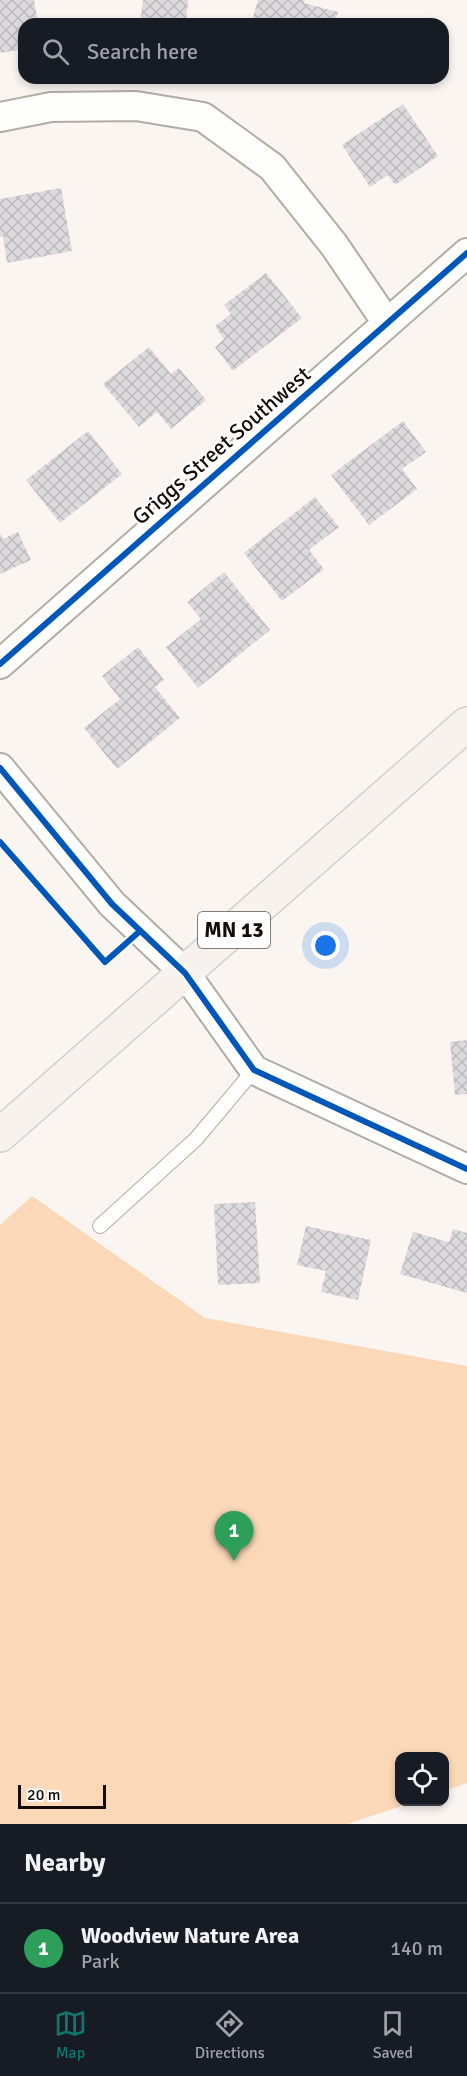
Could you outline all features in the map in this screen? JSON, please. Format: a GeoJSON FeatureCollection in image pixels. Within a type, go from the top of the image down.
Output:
{"type":"FeatureCollection","features":[{"type":"Feature","properties":{"kind":"main road","name":"MN 13"},"geometry":{"type":"LineString","coordinates":[[0,1136],[467,724]]}},
{"type":"Feature","properties":{"kind":"street"},"geometry":{"type":"LineString","coordinates":[[0,117],[51,107],[136,106],[203,117],[272,166],[334,245],[387,323]]}},
{"type":"Feature","properties":{"kind":"street","name":"Griggs Street Southwest"},"geometry":{"type":"LineString","coordinates":[[0,664],[467,254]]}},
{"type":"Feature","properties":{"kind":"street"},"geometry":{"type":"LineString","coordinates":[[0,768],[112,904],[185,973],[254,1070],[467,1169]]}},
{"type":"Feature","properties":{"kind":"lane"},"geometry":{"type":"LineString","coordinates":[[100,1226],[196,1139],[254,1070]]}},
{"type":"Feature","properties":{"kind":"shaded area"},"geometry":{"type":"Polygon","coordinates":[[[32,1196],[205,1318],[467,1366],[467,1783],[449,1790],[449,1752],[395,1752],[395,1806],[402,1806],[347,1824],[0,1824],[0,1225],[32,1196]]]}},
{"type":"Feature","properties":{"kind":"building"},"geometry":{"type":"Polygon","coordinates":[[[0,0],[34,0],[37,18],[18,18],[18,50],[0,53],[0,0]]]}},
{"type":"Feature","properties":{"kind":"building"},"geometry":{"type":"Polygon","coordinates":[[[143,0],[188,0],[186,18],[141,18],[143,0]]]}},
{"type":"Feature","properties":{"kind":"building"},"geometry":{"type":"Polygon","coordinates":[[[258,0],[305,0],[304,3],[338,12],[336,18],[253,18],[258,0]]]}},
{"type":"Feature","properties":{"kind":"building"},"geometry":{"type":"Polygon","coordinates":[[[403,104],[438,156],[395,185],[388,175],[370,187],[342,145],[403,104]]]}},
{"type":"Feature","properties":{"kind":"building"},"geometry":{"type":"Polygon","coordinates":[[[61,188],[72,251],[7,263],[3,236],[0,237],[0,199],[61,188]]]}},
{"type":"Feature","properties":{"kind":"building"},"geometry":{"type":"Polygon","coordinates":[[[266,273],[302,318],[233,371],[215,347],[224,339],[215,326],[231,314],[224,305],[266,273]]]}},
{"type":"Feature","properties":{"kind":"building"},"geometry":{"type":"Polygon","coordinates":[[[149,347],[171,374],[179,368],[206,400],[171,429],[157,412],[139,427],[103,384],[149,347]]]}},
{"type":"Feature","properties":{"kind":"building"},"geometry":{"type":"Polygon","coordinates":[[[403,421],[426,452],[402,469],[417,489],[369,525],[331,475],[403,421]]]}},
{"type":"Feature","properties":{"kind":"building"},"geometry":{"type":"Polygon","coordinates":[[[88,431],[122,474],[60,523],[26,480],[88,431]]]}},
{"type":"Feature","properties":{"kind":"building"},"geometry":{"type":"Polygon","coordinates":[[[315,497],[339,527],[309,550],[324,569],[282,601],[244,553],[315,497]]]}},
{"type":"Feature","properties":{"kind":"building"},"geometry":{"type":"Polygon","coordinates":[[[18,532],[31,560],[0,574],[0,533],[3,539],[18,532]]]}},
{"type":"Feature","properties":{"kind":"building"},"geometry":{"type":"Polygon","coordinates":[[[224,572],[270,630],[198,688],[166,647],[201,619],[187,602],[224,572]]]}},
{"type":"Feature","properties":{"kind":"building"},"geometry":{"type":"Polygon","coordinates":[[[138,647],[164,680],[155,687],[180,718],[117,769],[84,728],[120,699],[102,676],[138,647]]]}},
{"type":"Feature","properties":{"kind":"building"},"geometry":{"type":"Polygon","coordinates":[[[467,1040],[467,1094],[455,1095],[450,1042],[467,1040]]]}},
{"type":"Feature","properties":{"kind":"building"},"geometry":{"type":"Polygon","coordinates":[[[255,1202],[260,1283],[218,1285],[214,1204],[255,1202]]]}},
{"type":"Feature","properties":{"kind":"building"},"geometry":{"type":"Polygon","coordinates":[[[306,1226],[371,1240],[358,1300],[321,1292],[326,1271],[297,1265],[306,1226]]]}},
{"type":"Feature","properties":{"kind":"building"},"geometry":{"type":"Polygon","coordinates":[[[453,1229],[467,1233],[467,1293],[400,1274],[413,1232],[449,1242],[453,1229]]]}},
{"type":"Feature","properties":{"kind":"cycle path"},"geometry":{"type":"LineString","coordinates":[[0,664],[467,253]]}},
{"type":"Feature","properties":{"kind":"cycle path"},"geometry":{"type":"LineString","coordinates":[[0,768],[112,904],[185,973],[254,1070],[467,1169]]}},
{"type":"Feature","properties":{"kind":"cycle path"},"geometry":{"type":"LineString","coordinates":[[0,842],[105,962],[140,931]]}},
{"type":"Feature","properties":{"kind":"place","name":"Woodview Nature Area"},"geometry":{"type":"Point","coordinates":[234,1561]}}]}
